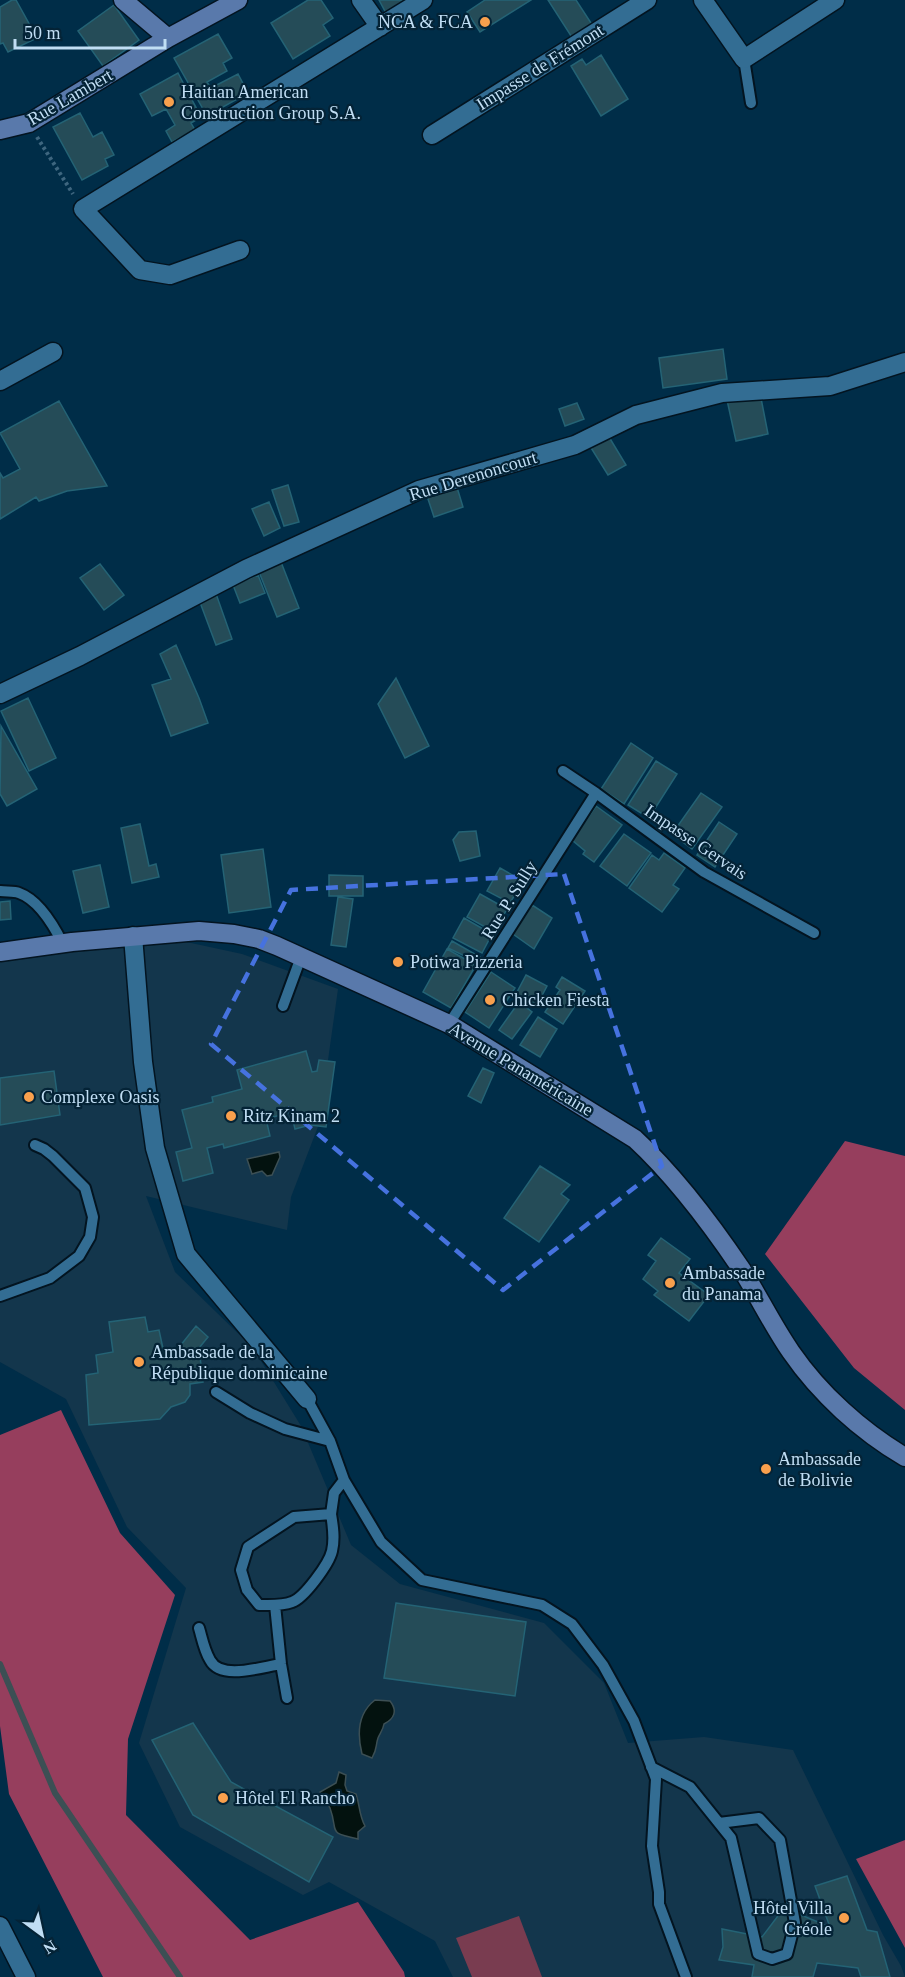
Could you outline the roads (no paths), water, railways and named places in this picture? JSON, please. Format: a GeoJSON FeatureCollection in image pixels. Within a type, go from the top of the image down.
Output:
{"type":"FeatureCollection","features":[{"type":"Feature","properties":{"kind":"main road"},"geometry":{"type":"LineString","coordinates":[[123,0],[168,38]]}},
{"type":"Feature","properties":{"kind":"main road","name":"Rue Lambert"},"geometry":{"type":"LineString","coordinates":[[0,130],[28,123],[168,38],[238,0]]}},
{"type":"Feature","properties":{"kind":"main road","name":"Avenue Panaméricaine"},"geometry":{"type":"LineString","coordinates":[[0,952],[134,936],[199,931],[221,932],[259,939],[449,1024],[626,1134],[646,1149],[697,1210],[742,1270],[791,1352],[811,1378],[847,1414],[905,1457]]}},
{"type":"Feature","properties":{"kind":"street"},"geometry":{"type":"LineString","coordinates":[[361,0],[380,27]]}},
{"type":"Feature","properties":{"kind":"street"},"geometry":{"type":"LineString","coordinates":[[240,250],[170,274],[140,270],[84,209],[423,0]]}},
{"type":"Feature","properties":{"kind":"street","name":"Impasse de Frémont"},"geometry":{"type":"LineString","coordinates":[[432,135],[647,0]]}},
{"type":"Feature","properties":{"kind":"street"},"geometry":{"type":"LineString","coordinates":[[703,0],[744,59],[835,0]]}},
{"type":"Feature","properties":{"kind":"street"},"geometry":{"type":"LineString","coordinates":[[0,381],[53,352]]}},
{"type":"Feature","properties":{"kind":"street","name":"Rue Derenoncourt"},"geometry":{"type":"LineString","coordinates":[[0,694],[80,656],[246,569],[419,490],[575,446],[636,415],[722,393],[830,386],[905,362]]}},
{"type":"Feature","properties":{"kind":"street"},"geometry":{"type":"LineString","coordinates":[[134,936],[141,1040],[155,1148],[186,1254],[307,1399]]}},
{"type":"Feature","properties":{"kind":"street"},"geometry":{"type":"LineString","coordinates":[[0,1926],[26,1977]]}},
{"type":"Feature","properties":{"kind":"lane"},"geometry":{"type":"LineString","coordinates":[[744,59],[751,103]]}},
{"type":"Feature","properties":{"kind":"lane","name":"Impasse Gervais"},"geometry":{"type":"LineString","coordinates":[[563,771],[704,872],[814,933]]}},
{"type":"Feature","properties":{"kind":"lane","name":"Rue P. Sully"},"geometry":{"type":"LineString","coordinates":[[449,1024],[596,793]]}},
{"type":"Feature","properties":{"kind":"lane"},"geometry":{"type":"LineString","coordinates":[[0,891],[19,892],[33,902],[48,917],[63,944]]}},
{"type":"Feature","properties":{"kind":"lane"},"geometry":{"type":"LineString","coordinates":[[283,1006],[301,957]]}},
{"type":"Feature","properties":{"kind":"lane"},"geometry":{"type":"LineString","coordinates":[[0,1296],[50,1278],[79,1256],[90,1237],[93,1217],[85,1188],[53,1156],[35,1145]]}},
{"type":"Feature","properties":{"kind":"lane"},"geometry":{"type":"LineString","coordinates":[[216,1392],[250,1413],[285,1429],[330,1441]]}},
{"type":"Feature","properties":{"kind":"lane"},"geometry":{"type":"LineString","coordinates":[[307,1399],[330,1441],[344,1480],[381,1542],[422,1580],[542,1605],[572,1624],[603,1665],[634,1721],[656,1779],[652,1846],[659,1904],[686,1977]]}},
{"type":"Feature","properties":{"kind":"lane"},"geometry":{"type":"LineString","coordinates":[[331,1514],[294,1517],[248,1547],[241,1570],[247,1590],[259,1605],[293,1602],[309,1588],[332,1553],[331,1514],[334,1493],[344,1480]]}},
{"type":"Feature","properties":{"kind":"lane"},"geometry":{"type":"LineString","coordinates":[[275,1605],[287,1698]]}},
{"type":"Feature","properties":{"kind":"lane"},"geometry":{"type":"LineString","coordinates":[[199,1628],[210,1662],[221,1671],[240,1671],[281,1664]]}},
{"type":"Feature","properties":{"kind":"lane"},"geometry":{"type":"LineString","coordinates":[[651,1767],[690,1787],[731,1838],[758,1954],[772,1959],[788,1954],[795,1923],[780,1840],[759,1818],[719,1823]]}},
{"type":"Feature","properties":{"kind":"waterway"},"geometry":{"type":"LineString","coordinates":[[0,1664],[55,1793],[180,1977]]}},
{"type":"Feature","properties":{"kind":"place","name":"NCA & FCA"},"geometry":{"type":"Point","coordinates":[485,22]}},
{"type":"Feature","properties":{"kind":"place","name":"Haitian American Construction Group S.A."},"geometry":{"type":"Point","coordinates":[169,102]}},
{"type":"Feature","properties":{"kind":"place","name":"Potiwa Pizzeria"},"geometry":{"type":"Point","coordinates":[398,962]}},
{"type":"Feature","properties":{"kind":"place","name":"Chicken Fiesta"},"geometry":{"type":"Point","coordinates":[490,1000]}},
{"type":"Feature","properties":{"kind":"place","name":"Complexe Oasis"},"geometry":{"type":"Point","coordinates":[29,1097]}},
{"type":"Feature","properties":{"kind":"place","name":"Ritz Kinam 2"},"geometry":{"type":"Point","coordinates":[231,1116]}},
{"type":"Feature","properties":{"kind":"place","name":"Ambassade du Panama"},"geometry":{"type":"Point","coordinates":[670,1283]}},
{"type":"Feature","properties":{"kind":"place","name":"Ambassade de la République dominicaine"},"geometry":{"type":"Point","coordinates":[139,1362]}},
{"type":"Feature","properties":{"kind":"place","name":"Ambassade de Bolivie"},"geometry":{"type":"Point","coordinates":[766,1469]}},
{"type":"Feature","properties":{"kind":"place","name":"Hôtel El Rancho"},"geometry":{"type":"Point","coordinates":[223,1798]}},
{"type":"Feature","properties":{"kind":"place","name":"Hôtel Villa Créole"},"geometry":{"type":"Point","coordinates":[844,1918]}}]}
